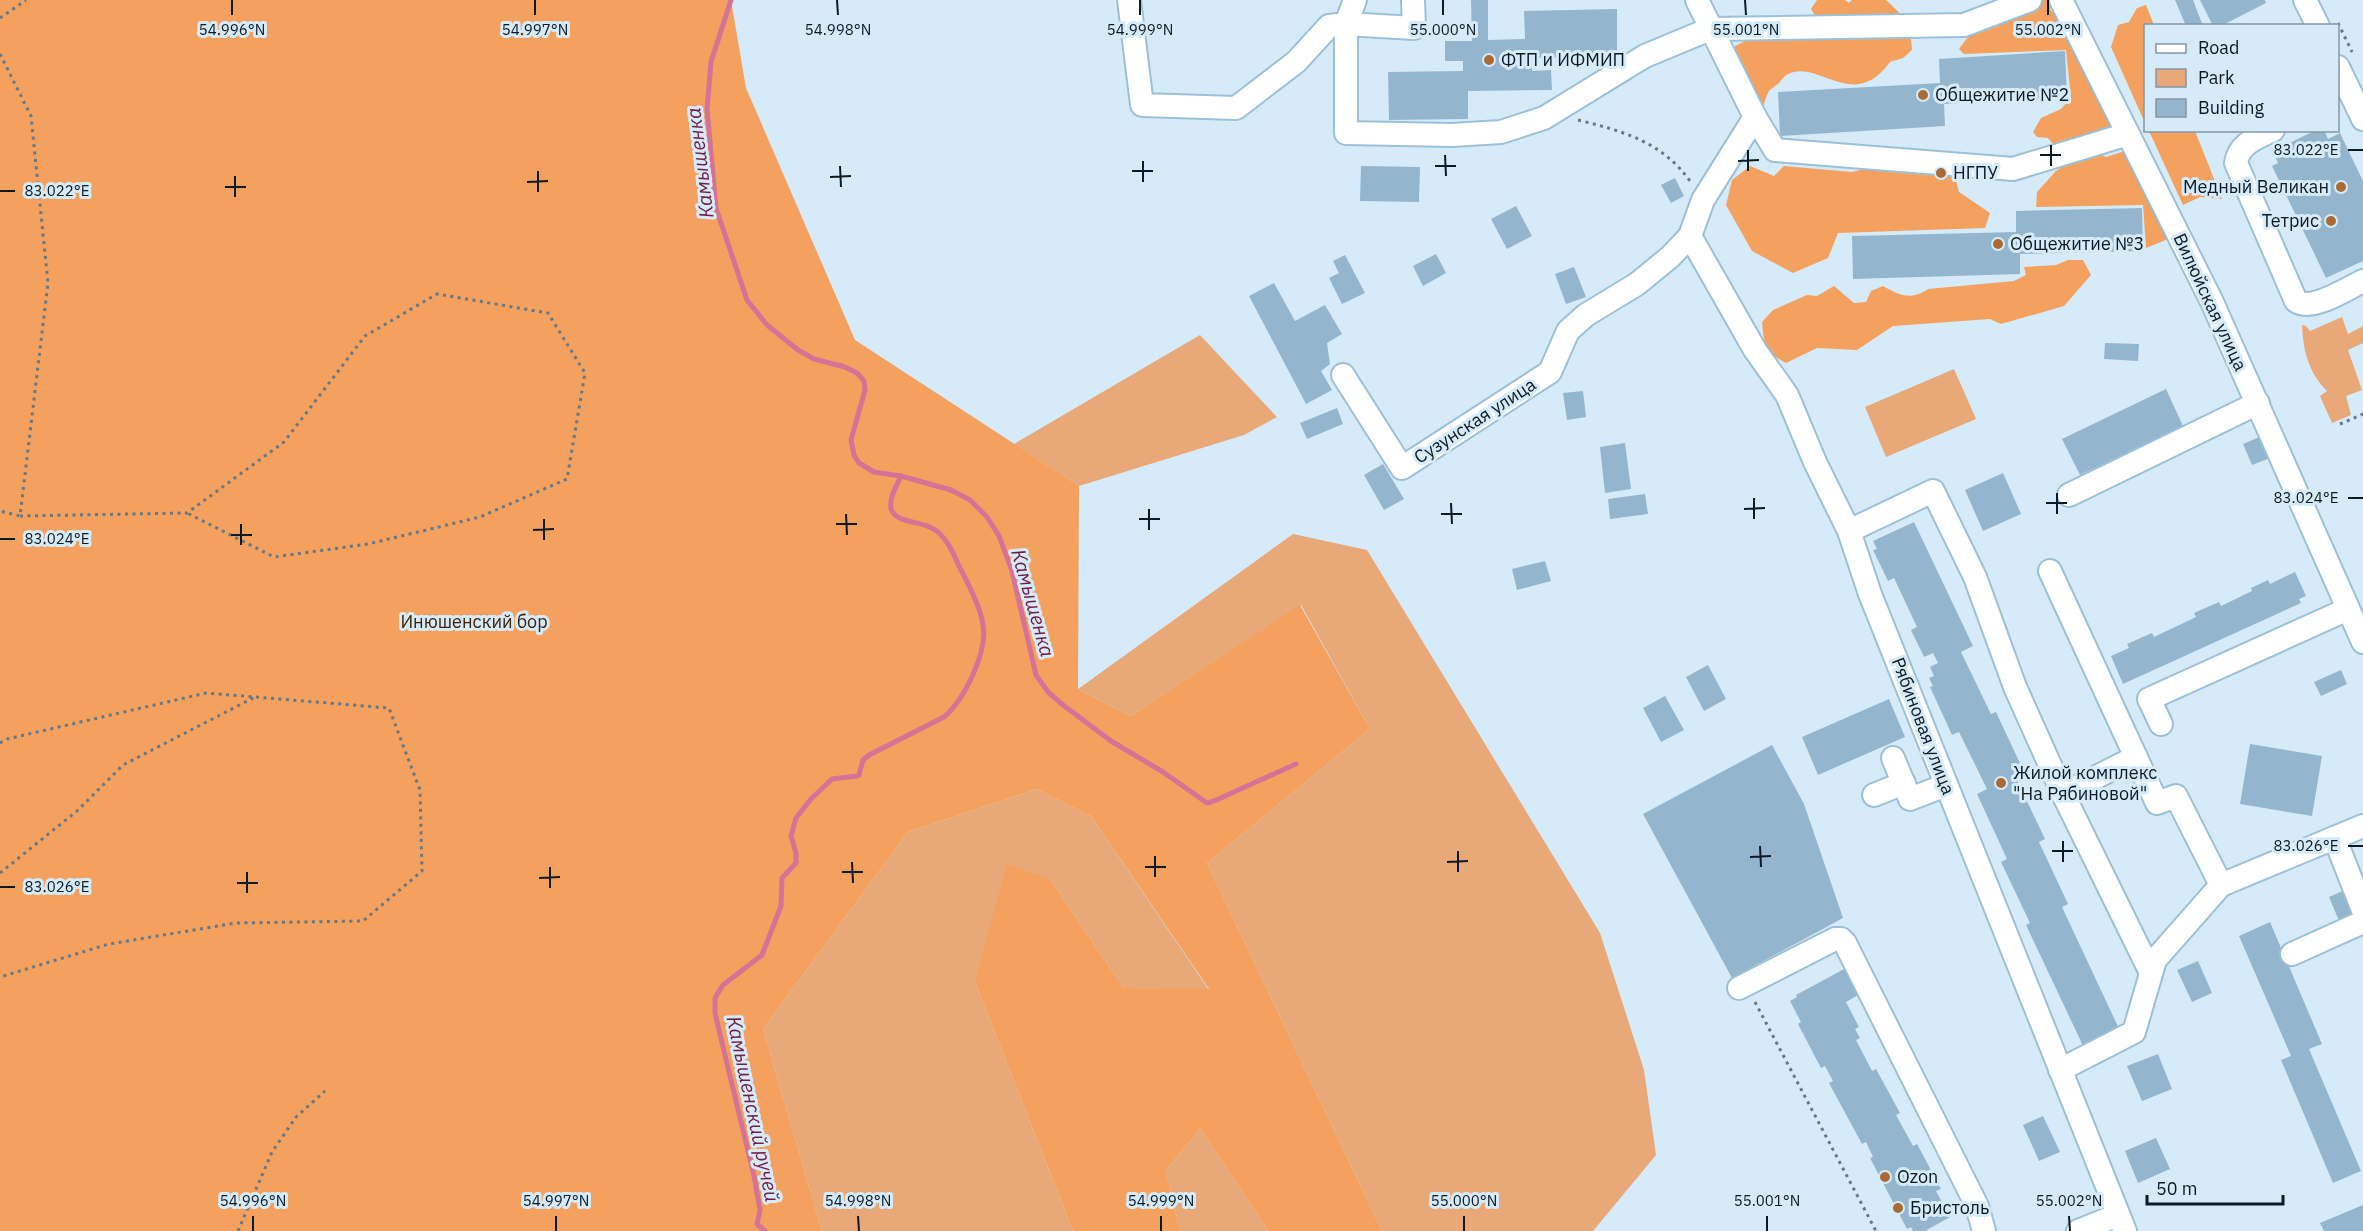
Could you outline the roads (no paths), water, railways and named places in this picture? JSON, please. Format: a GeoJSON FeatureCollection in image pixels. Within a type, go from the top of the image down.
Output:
{"type":"FeatureCollection","features":[{"type":"Feature","properties":{"kind":"street"},"geometry":{"type":"LineString","coordinates":[[1129,0],[1142,105],[1236,108],[1296,62],[1329,26],[1346,24],[1413,27],[1413,0]]}},
{"type":"Feature","properties":{"kind":"street"},"geometry":{"type":"LineString","coordinates":[[1355,0],[1346,24],[1346,133],[1428,135],[1501,132],[1544,118],[1645,56],[1710,29],[1964,25],[2030,0]]}},
{"type":"Feature","properties":{"kind":"street"},"geometry":{"type":"LineString","coordinates":[[1697,0],[1755,117],[1775,150],[2013,169],[2128,134]]}},
{"type":"Feature","properties":{"kind":"street","name":"Вилюйская улица"},"geometry":{"type":"LineString","coordinates":[[2061,0],[2212,302],[2363,642]]}},
{"type":"Feature","properties":{"kind":"street"},"geometry":{"type":"LineString","coordinates":[[2306,0],[2327,23]]}},
{"type":"Feature","properties":{"kind":"street"},"geometry":{"type":"LineString","coordinates":[[2345,60],[2350,94],[2363,119]]}},
{"type":"Feature","properties":{"kind":"street","name":"Сузунская улица"},"geometry":{"type":"LineString","coordinates":[[1343,375],[1402,468],[1550,372],[1568,331],[1586,315],[1636,284],[1670,257],[1690,236],[1703,200],[1755,117]]}},
{"type":"Feature","properties":{"kind":"street"},"geometry":{"type":"LineString","coordinates":[[2269,132],[2245,144],[2237,155],[2236,163],[2296,301],[2302,305],[2316,303],[2363,281]]}},
{"type":"Feature","properties":{"kind":"street","name":"Рябиновая улица"},"geometry":{"type":"LineString","coordinates":[[1690,236],[1755,350],[1787,395],[1815,462],[1849,531],[1870,594],[2122,1223]]}},
{"type":"Feature","properties":{"kind":"street"},"geometry":{"type":"LineString","coordinates":[[2069,495],[2258,403]]}},
{"type":"Feature","properties":{"kind":"street"},"geometry":{"type":"LineString","coordinates":[[1849,531],[1933,491],[1975,577],[2015,687],[2151,973]]}},
{"type":"Feature","properties":{"kind":"street"},"geometry":{"type":"LineString","coordinates":[[2050,571],[2157,803],[2176,796],[2221,885]]}},
{"type":"Feature","properties":{"kind":"street"},"geometry":{"type":"LineString","coordinates":[[2161,724],[2149,699],[2348,609]]}},
{"type":"Feature","properties":{"kind":"street"},"geometry":{"type":"LineString","coordinates":[[2064,794],[2136,757]]}},
{"type":"Feature","properties":{"kind":"street"},"geometry":{"type":"LineString","coordinates":[[1893,758],[1910,800],[1946,785]]}},
{"type":"Feature","properties":{"kind":"street"},"geometry":{"type":"LineString","coordinates":[[1874,795],[1904,783]]}},
{"type":"Feature","properties":{"kind":"street"},"geometry":{"type":"LineString","coordinates":[[2060,1070],[2134,1032],[2155,960],[2221,885],[2363,826]]}},
{"type":"Feature","properties":{"kind":"street"},"geometry":{"type":"LineString","coordinates":[[2335,839],[2363,910]]}},
{"type":"Feature","properties":{"kind":"street"},"geometry":{"type":"LineString","coordinates":[[2292,954],[2363,922]]}},
{"type":"Feature","properties":{"kind":"street"},"geometry":{"type":"LineString","coordinates":[[1743,986],[1835,939],[1841,939],[1845,943],[1977,1206],[1984,1231]]}},
{"type":"Feature","properties":{"kind":"street"},"geometry":{"type":"LineString","coordinates":[[2078,1231],[2122,1223]]}},
{"type":"Feature","properties":{"kind":"waterway","name":"Камышенка"},"geometry":{"type":"LineString","coordinates":[[731,0],[711,62],[707,109],[716,208],[747,300],[767,325],[798,350],[814,359],[845,367],[857,373],[864,381],[865,390],[851,440],[854,455],[859,463],[874,472],[901,476],[951,490],[970,500],[987,517],[999,536],[1012,571],[1036,675],[1048,692],[1111,741],[1163,772],[1207,803],[1296,764]]}},
{"type":"Feature","properties":{"kind":"waterway","name":"Камышенский ручей"},"geometry":{"type":"LineString","coordinates":[[765,1231],[757,1224],[760,1210],[754,1176],[715,1013],[715,998],[723,985],[762,955],[781,906],[782,878],[796,863],[796,853],[791,836],[796,818],[811,799],[832,779],[859,775],[863,760],[869,755],[944,717],[966,688],[982,648],[984,636],[980,612],[947,542],[928,526],[901,519],[892,511],[892,498],[901,476]]}},
{"type":"Feature","properties":{"kind":"place","name":"ФТП и ИФМИП"},"geometry":{"type":"Point","coordinates":[1489,60]}},
{"type":"Feature","properties":{"kind":"place","name":"Общежитие №2"},"geometry":{"type":"Point","coordinates":[1923,95]}},
{"type":"Feature","properties":{"kind":"place","name":"НГПУ"},"geometry":{"type":"Point","coordinates":[1941,173]}},
{"type":"Feature","properties":{"kind":"place","name":"Медный Великан"},"geometry":{"type":"Point","coordinates":[2341,187]}},
{"type":"Feature","properties":{"kind":"place","name":"Тетрис"},"geometry":{"type":"Point","coordinates":[2331,221]}},
{"type":"Feature","properties":{"kind":"place","name":"Общежитие №3"},"geometry":{"type":"Point","coordinates":[1998,244]}},
{"type":"Feature","properties":{"kind":"place","name":"Жилой комплекс \"На Рябиновой\""},"geometry":{"type":"Point","coordinates":[2001,783]}},
{"type":"Feature","properties":{"kind":"place","name":"Ozon"},"geometry":{"type":"Point","coordinates":[1885,1177]}},
{"type":"Feature","properties":{"kind":"place","name":"Бристоль"},"geometry":{"type":"Point","coordinates":[1898,1208]}},
{"type":"Feature","properties":{"kind":"park label","name":"Инюшенский бор"},"geometry":{"type":"Point","coordinates":[474,622]}}]}
